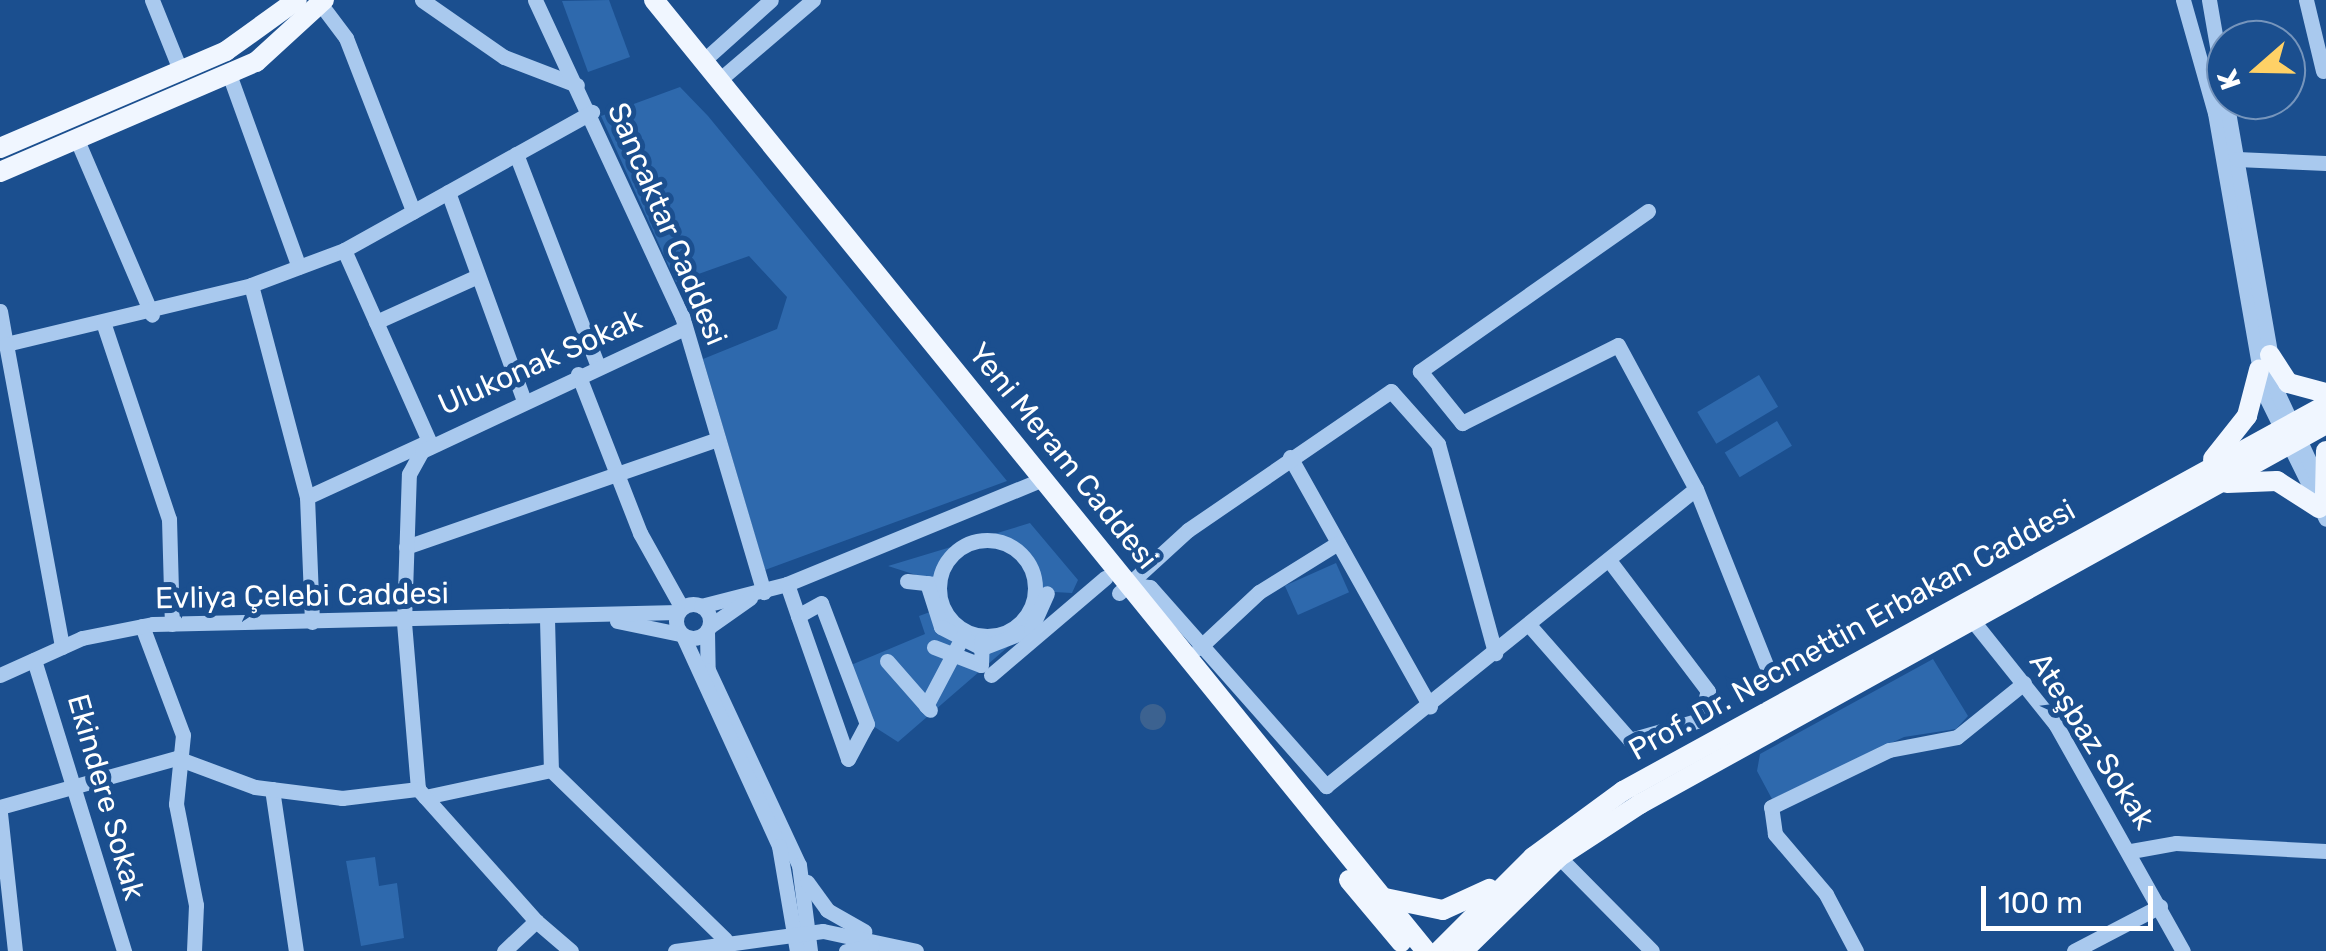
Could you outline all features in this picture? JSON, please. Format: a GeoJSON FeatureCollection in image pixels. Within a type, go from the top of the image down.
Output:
{"type":"FeatureCollection","features":[{"type":"Feature","properties":{"kind":"main road"},"geometry":{"type":"LineString","coordinates":[[0,148],[181,72],[270,26],[297,0]]}},
{"type":"Feature","properties":{"kind":"main road","name":"Yeni Meram Caddesi"},"geometry":{"type":"LineString","coordinates":[[637,0],[1036,482]]}},
{"type":"Feature","properties":{"kind":"main road","name":"Yeni Meram Caddesi"},"geometry":{"type":"LineString","coordinates":[[654,0],[1118,585],[1372,897],[1408,951]]}},
{"type":"Feature","properties":{"kind":"main road"},"geometry":{"type":"LineString","coordinates":[[0,172],[230,74],[282,45],[323,3]]}},
{"type":"Feature","properties":{"kind":"main road"},"geometry":{"type":"LineString","coordinates":[[2203,480],[2243,423],[2264,362],[2288,383],[2326,393]]}},
{"type":"Feature","properties":{"kind":"main road","name":"Prof. Dr. Necmettin Erbakan Caddesi"},"geometry":{"type":"LineString","coordinates":[[1438,951],[1512,876],[1645,778],[2285,436],[2326,405]]}},
{"type":"Feature","properties":{"kind":"main road","name":"Prof. Dr. Necmettin Erbakan Caddesi"},"geometry":{"type":"LineString","coordinates":[[2285,436],[2326,424]]}},
{"type":"Feature","properties":{"kind":"main road"},"geometry":{"type":"LineString","coordinates":[[2203,480],[2265,479],[2324,504],[2326,451]]}},
{"type":"Feature","properties":{"kind":"main road","name":"Prof. Dr. Necmettin Erbakan Caddesi"},"geometry":{"type":"LineString","coordinates":[[1463,951],[1559,857],[1973,621],[2203,480]]}},
{"type":"Feature","properties":{"kind":"main road"},"geometry":{"type":"LineString","coordinates":[[1389,951],[1372,897],[1443,910],[1512,876]]}},
{"type":"Feature","properties":{"kind":"main road","name":"Yeni Meram Caddesi"},"geometry":{"type":"LineString","coordinates":[[1372,897],[1426,951]]}},
{"type":"Feature","properties":{"kind":"main road"},"geometry":{"type":"LineString","coordinates":[[1478,951],[1492,921]]}},
{"type":"Feature","properties":{"kind":"street"},"geometry":{"type":"LineString","coordinates":[[152,0],[181,72]]}},
{"type":"Feature","properties":{"kind":"street"},"geometry":{"type":"LineString","coordinates":[[422,0],[488,48],[577,85]]}},
{"type":"Feature","properties":{"kind":"street","name":"Sancaktar Caddesi"},"geometry":{"type":"LineString","coordinates":[[535,0],[592,112],[686,328],[757,595]]}},
{"type":"Feature","properties":{"kind":"street"},"geometry":{"type":"LineString","coordinates":[[702,61],[771,0]]}},
{"type":"Feature","properties":{"kind":"street"},"geometry":{"type":"LineString","coordinates":[[718,81],[813,0]]}},
{"type":"Feature","properties":{"kind":"street"},"geometry":{"type":"LineString","coordinates":[[2183,0],[2215,114],[2264,362],[2285,436],[2324,504]]}},
{"type":"Feature","properties":{"kind":"street"},"geometry":{"type":"LineString","coordinates":[[2306,0],[2324,71]]}},
{"type":"Feature","properties":{"kind":"street"},"geometry":{"type":"LineString","coordinates":[[323,3],[346,38],[414,212]]}},
{"type":"Feature","properties":{"kind":"street"},"geometry":{"type":"LineString","coordinates":[[230,74],[299,267]]}},
{"type":"Feature","properties":{"kind":"street"},"geometry":{"type":"LineString","coordinates":[[6,344],[152,314],[251,285],[344,250],[592,112]]}},
{"type":"Feature","properties":{"kind":"street"},"geometry":{"type":"LineString","coordinates":[[2230,120],[2264,362]]}},
{"type":"Feature","properties":{"kind":"street"},"geometry":{"type":"LineString","coordinates":[[77,140],[152,314]]}},
{"type":"Feature","properties":{"kind":"street"},"geometry":{"type":"LineString","coordinates":[[516,154],[598,366]]}},
{"type":"Feature","properties":{"kind":"street"},"geometry":{"type":"LineString","coordinates":[[2237,159],[2326,163]]}},
{"type":"Feature","properties":{"kind":"street"},"geometry":{"type":"LineString","coordinates":[[448,192],[523,398]]}},
{"type":"Feature","properties":{"kind":"street"},"geometry":{"type":"LineString","coordinates":[[1648,211],[1420,371],[1462,423],[1618,345],[1696,488],[1766,665]]}},
{"type":"Feature","properties":{"kind":"street"},"geometry":{"type":"LineString","coordinates":[[344,250],[426,446],[408,474],[404,622],[422,793],[536,921],[571,951]]}},
{"type":"Feature","properties":{"kind":"street"},"geometry":{"type":"LineString","coordinates":[[376,322],[478,276]]}},
{"type":"Feature","properties":{"kind":"street"},"geometry":{"type":"LineString","coordinates":[[251,285],[307,498],[312,622]]}},
{"type":"Feature","properties":{"kind":"street"},"geometry":{"type":"LineString","coordinates":[[0,315],[62,648]]}},
{"type":"Feature","properties":{"kind":"street"},"geometry":{"type":"LineString","coordinates":[[104,325],[169,519],[172,624]]}},
{"type":"Feature","properties":{"kind":"street","name":"Ulukonak Sokak"},"geometry":{"type":"LineString","coordinates":[[307,498],[686,328]]}},
{"type":"Feature","properties":{"kind":"street"},"geometry":{"type":"LineString","coordinates":[[578,374],[616,472],[680,610],[681,635],[778,846],[803,944]]}},
{"type":"Feature","properties":{"kind":"street"},"geometry":{"type":"LineString","coordinates":[[991,675],[1290,457],[1392,391],[1438,444],[1495,653]]}},
{"type":"Feature","properties":{"kind":"street"},"geometry":{"type":"LineString","coordinates":[[406,547],[718,439]]}},
{"type":"Feature","properties":{"kind":"street"},"geometry":{"type":"LineString","coordinates":[[1290,457],[1430,706]]}},
{"type":"Feature","properties":{"kind":"street"},"geometry":{"type":"LineString","coordinates":[[890,951],[827,910],[799,865],[708,670],[708,628],[701,606],[757,595],[787,584],[1036,482]]}},
{"type":"Feature","properties":{"kind":"street"},"geometry":{"type":"LineString","coordinates":[[1118,585],[1150,587],[1199,648],[1326,786],[1696,488]]}},
{"type":"Feature","properties":{"kind":"street"},"geometry":{"type":"LineString","coordinates":[[986,540],[1027,561],[1041,592],[1022,629],[982,642],[963,636],[931,610],[933,584],[958,550],[986,540]]}},
{"type":"Feature","properties":{"kind":"street"},"geometry":{"type":"LineString","coordinates":[[1199,648],[1259,592],[1338,543]]}},
{"type":"Feature","properties":{"kind":"street"},"geometry":{"type":"LineString","coordinates":[[1529,625],[1630,740],[1700,720],[1708,691],[1609,560]]}},
{"type":"Feature","properties":{"kind":"street"},"geometry":{"type":"LineString","coordinates":[[907,581],[933,584]]}},
{"type":"Feature","properties":{"kind":"street"},"geometry":{"type":"LineString","coordinates":[[787,584],[816,670],[848,759],[867,724],[820,603],[798,616]]}},
{"type":"Feature","properties":{"kind":"street"},"geometry":{"type":"LineString","coordinates":[[1041,592],[1071,595]]}},
{"type":"Feature","properties":{"kind":"street"},"geometry":{"type":"LineString","coordinates":[[681,635],[708,628],[757,595]]}},
{"type":"Feature","properties":{"kind":"street","name":"Evliya Çelebi Caddesi"},"geometry":{"type":"LineString","coordinates":[[0,675],[62,648],[142,626],[614,620],[701,606]]}},
{"type":"Feature","properties":{"kind":"street"},"geometry":{"type":"LineString","coordinates":[[547,619],[551,770],[724,939]]}},
{"type":"Feature","properties":{"kind":"street","name":"Evliya Çelebi Caddesi"},"geometry":{"type":"LineString","coordinates":[[614,620],[681,635]]}},
{"type":"Feature","properties":{"kind":"street","name":"Ateşbaz Sokak"},"geometry":{"type":"LineString","coordinates":[[1973,621],[2024,683],[2131,851],[2184,951]]}},
{"type":"Feature","properties":{"kind":"street"},"geometry":{"type":"LineString","coordinates":[[142,626],[183,736],[177,758],[194,951]]}},
{"type":"Feature","properties":{"kind":"street"},"geometry":{"type":"LineString","coordinates":[[887,661],[930,709],[963,636]]}},
{"type":"Feature","properties":{"kind":"street"},"geometry":{"type":"LineString","coordinates":[[934,648],[981,665],[982,642]]}},
{"type":"Feature","properties":{"kind":"street","name":"Ekindere Sokak"},"geometry":{"type":"LineString","coordinates":[[34,660],[60,724],[70,787],[124,951]]}},
{"type":"Feature","properties":{"kind":"street"},"geometry":{"type":"LineString","coordinates":[[1856,951],[1826,894],[1776,834],[1771,808],[1888,750],[1957,737],[2024,683]]}},
{"type":"Feature","properties":{"kind":"street"},"geometry":{"type":"LineString","coordinates":[[15,951],[0,810],[177,758],[272,790],[342,798],[422,793],[551,770]]}},
{"type":"Feature","properties":{"kind":"street"},"geometry":{"type":"LineString","coordinates":[[272,790],[296,951]]}},
{"type":"Feature","properties":{"kind":"street"},"geometry":{"type":"LineString","coordinates":[[2131,851],[2176,843],[2326,851]]}},
{"type":"Feature","properties":{"kind":"street"},"geometry":{"type":"LineString","coordinates":[[1559,857],[1652,951]]}},
{"type":"Feature","properties":{"kind":"street"},"geometry":{"type":"LineString","coordinates":[[799,865],[803,944]]}},
{"type":"Feature","properties":{"kind":"street"},"geometry":{"type":"LineString","coordinates":[[2074,951],[2160,906]]}},
{"type":"Feature","properties":{"kind":"street"},"geometry":{"type":"LineString","coordinates":[[504,951],[536,921]]}},
{"type":"Feature","properties":{"kind":"street"},"geometry":{"type":"LineString","coordinates":[[675,951],[724,939],[803,944],[874,941],[916,951]]}},
{"type":"Feature","properties":{"kind":"street"},"geometry":{"type":"LineString","coordinates":[[846,951],[874,941]]}},
{"type":"Feature","properties":{"kind":"shaded area"},"geometry":{"type":"Polygon","coordinates":[[[609,0],[630,57],[588,72],[562,1],[609,0]]]}},
{"type":"Feature","properties":{"kind":"shaded area"},"geometry":{"type":"Polygon","coordinates":[[[680,87],[708,116],[1007,481],[765,570],[703,359],[777,329],[787,297],[749,256],[676,282],[601,116],[680,87]]]}},
{"type":"Feature","properties":{"kind":"shaded area"},"geometry":{"type":"Polygon","coordinates":[[[1759,375],[1778,407],[1716,444],[1697,412],[1759,375]]]}},
{"type":"Feature","properties":{"kind":"shaded area"},"geometry":{"type":"Polygon","coordinates":[[[1777,421],[1792,446],[1740,477],[1725,452],[1777,421]]]}},
{"type":"Feature","properties":{"kind":"shaded area"},"geometry":{"type":"Polygon","coordinates":[[[1030,523],[1078,580],[1072,593],[1036,591],[1027,559],[1003,540],[955,549],[938,582],[888,566],[1030,523]]]}},
{"type":"Feature","properties":{"kind":"shaded area"},"geometry":{"type":"Polygon","coordinates":[[[1336,563],[1349,592],[1298,615],[1285,586],[1336,563]]]}},
{"type":"Feature","properties":{"kind":"shaded area"},"geometry":{"type":"Polygon","coordinates":[[[930,612],[958,642],[953,660],[967,665],[984,650],[1009,646],[898,742],[873,726],[851,665],[925,634],[919,616],[930,612]]]}},
{"type":"Feature","properties":{"kind":"shaded area"},"geometry":{"type":"Polygon","coordinates":[[[1933,659],[1968,716],[1956,729],[1904,737],[1772,799],[1757,771],[1760,754],[1933,659]]]}},
{"type":"Feature","properties":{"kind":"shaded area"},"geometry":{"type":"Polygon","coordinates":[[[1153,704],[1162,708],[1166,717],[1162,726],[1153,730],[1144,726],[1140,717],[1144,708],[1153,704]]]}},
{"type":"Feature","properties":{"kind":"shaded area"},"geometry":{"type":"Polygon","coordinates":[[[375,857],[379,886],[397,883],[404,938],[361,946],[346,861],[375,857]]]}}]}
